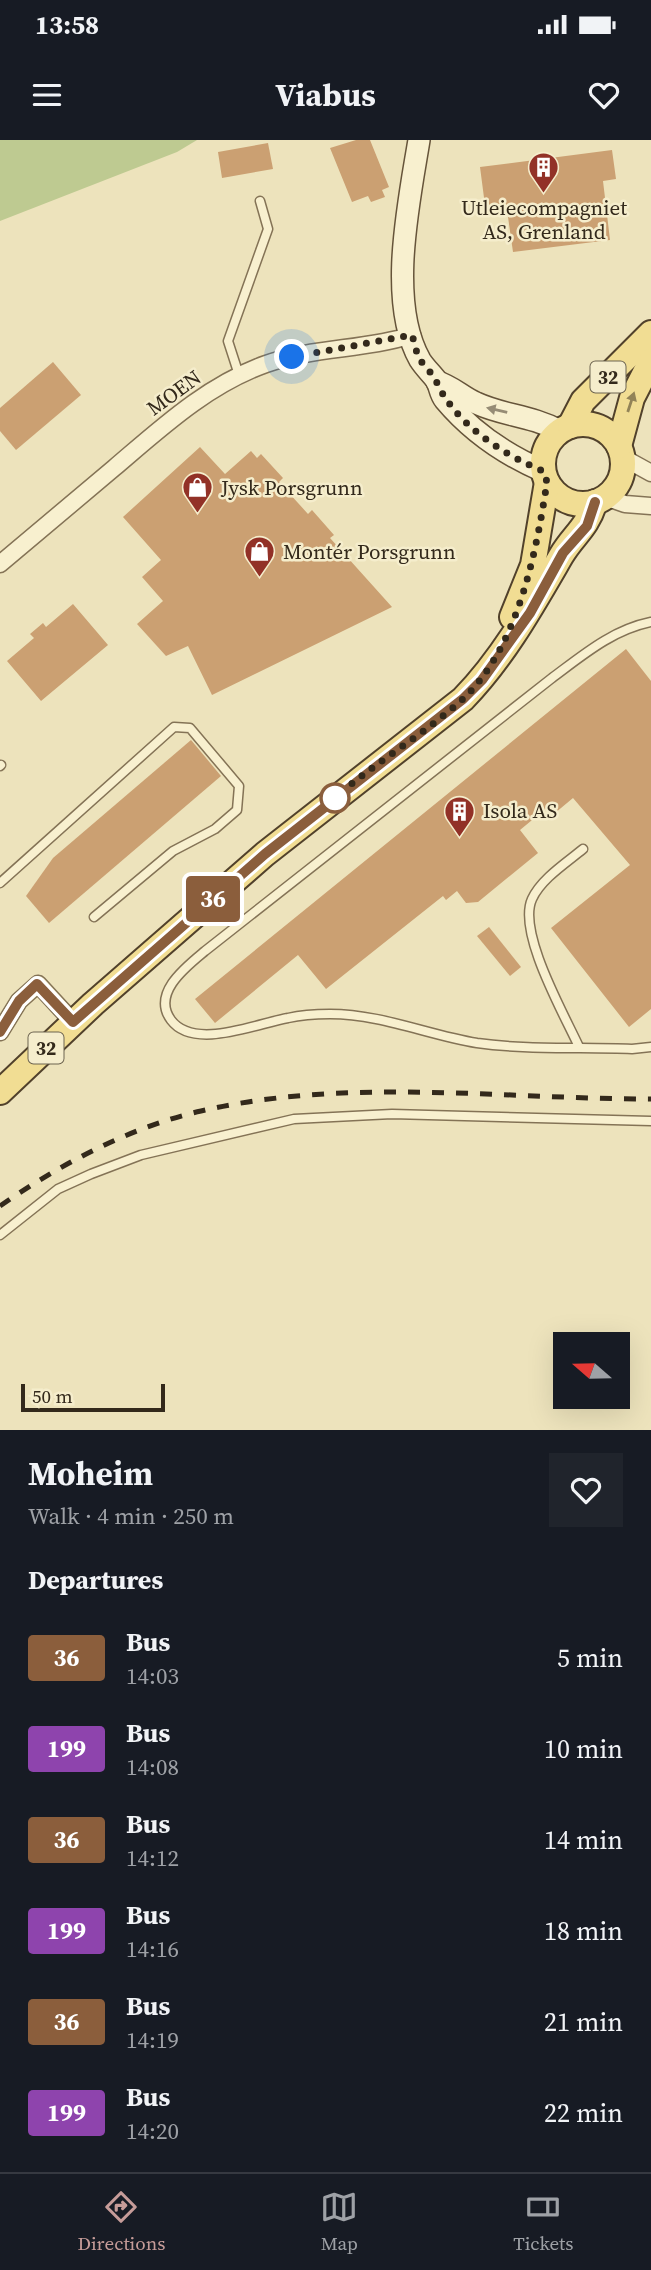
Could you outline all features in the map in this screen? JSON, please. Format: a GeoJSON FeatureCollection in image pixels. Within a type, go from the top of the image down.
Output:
{"type":"FeatureCollection","features":[{"type":"Feature","properties":{"kind":"main road"},"geometry":{"type":"LineString","coordinates":[[419,140],[404,240],[403,288],[419,358],[437,382],[444,400],[478,433],[545,476],[553,491],[572,503],[600,500]]}},
{"type":"Feature","properties":{"kind":"main road","name":"32"},"geometry":{"type":"LineString","coordinates":[[505,645],[533,565],[546,449],[565,428],[583,401],[651,332]]}},
{"type":"Feature","properties":{"kind":"main road","name":"32"},"geometry":{"type":"LineString","coordinates":[[0,1091],[73,1022],[265,854],[463,699],[482,680],[530,613],[563,553],[587,526],[600,500],[620,480],[620,452],[632,398],[651,361]]}},
{"type":"Feature","properties":{"kind":"main road"},"geometry":{"type":"LineString","coordinates":[[437,382],[449,385],[473,402],[565,428],[593,425],[612,437],[620,452]]}},
{"type":"Feature","properties":{"kind":"street","name":"MOEN"},"geometry":{"type":"LineString","coordinates":[[3,556],[195,401],[239,375],[267,363],[307,353],[412,335]]}},
{"type":"Feature","properties":{"kind":"street"},"geometry":{"type":"LineString","coordinates":[[620,452],[651,473]]}},
{"type":"Feature","properties":{"kind":"street"},"geometry":{"type":"LineString","coordinates":[[600,500],[651,506]]}},
{"type":"Feature","properties":{"kind":"street"},"geometry":{"type":"LineString","coordinates":[[0,1032],[19,1001],[37,984],[73,1022]]}},
{"type":"Feature","properties":{"kind":"lane"},"geometry":{"type":"LineString","coordinates":[[239,375],[228,341],[268,229],[260,201]]}},
{"type":"Feature","properties":{"kind":"lane"},"geometry":{"type":"LineString","coordinates":[[651,622],[629,627],[604,640],[552,678],[205,951],[174,977],[167,995],[166,1008],[170,1020],[182,1030],[198,1034],[223,1034],[289,1018],[330,1014],[362,1016],[480,1043],[651,1047]]}},
{"type":"Feature","properties":{"kind":"lane"},"geometry":{"type":"LineString","coordinates":[[0,883],[174,727],[190,727],[239,786],[237,810],[215,829],[173,851],[94,917]]}},
{"type":"Feature","properties":{"kind":"lane"},"geometry":{"type":"LineString","coordinates":[[579,1047],[536,947],[528,912],[532,897],[543,884],[583,849]]}},
{"type":"Feature","properties":{"kind":"lane"},"geometry":{"type":"LineString","coordinates":[[0,1235],[58,1189],[91,1174],[141,1155],[294,1119],[391,1114],[651,1121]]}},
{"type":"Feature","properties":{"kind":"green space"},"geometry":{"type":"Polygon","coordinates":[[[0,140],[197,140],[177,152],[0,221],[0,140]]]}},
{"type":"Feature","properties":{"kind":"building"},"geometry":{"type":"Polygon","coordinates":[[[356,140],[370,140],[389,187],[382,190],[385,197],[371,202],[368,196],[352,202],[330,148],[356,140]]]}},
{"type":"Feature","properties":{"kind":"building"},"geometry":{"type":"Polygon","coordinates":[[[268,143],[273,169],[222,178],[218,152],[268,143]]]}},
{"type":"Feature","properties":{"kind":"building","name":"Utleiecompagniet AS, Grenland"},"geometry":{"type":"Polygon","coordinates":[[[612,150],[616,179],[603,181],[610,240],[513,252],[507,210],[486,213],[480,167],[612,150]]]}},
{"type":"Feature","properties":{"kind":"building"},"geometry":{"type":"Polygon","coordinates":[[[53,362],[81,395],[16,450],[0,431],[0,408],[53,362]]]}},
{"type":"Feature","properties":{"kind":"building"},"geometry":{"type":"Polygon","coordinates":[[[200,447],[225,474],[251,451],[257,458],[261,454],[283,478],[279,482],[308,514],[312,510],[334,535],[330,538],[392,607],[212,695],[188,646],[166,656],[137,624],[163,601],[142,577],[161,560],[123,517],[200,447]]]}},
{"type":"Feature","properties":{"kind":"building"},"geometry":{"type":"Polygon","coordinates":[[[73,604],[108,645],[41,701],[7,661],[34,638],[30,634],[43,623],[46,627],[73,604]]]}},
{"type":"Feature","properties":{"kind":"building","name":"Isola AS"},"geometry":{"type":"Polygon","coordinates":[[[626,649],[651,681],[651,1009],[629,1027],[551,928],[630,865],[573,798],[555,813],[549,806],[520,830],[538,853],[478,902],[466,903],[457,891],[446,900],[443,896],[326,989],[298,955],[215,1023],[195,999],[626,649]]]}},
{"type":"Feature","properties":{"kind":"building"},"geometry":{"type":"Polygon","coordinates":[[[191,740],[221,776],[49,923],[26,896],[53,858],[191,740]]]}},
{"type":"Feature","properties":{"kind":"building"},"geometry":{"type":"Polygon","coordinates":[[[489,927],[521,967],[510,976],[477,936],[489,927]]]}},
{"type":"Feature","properties":{"kind":"railway"},"geometry":{"type":"LineString","coordinates":[[0,1206],[46,1176],[122,1137],[174,1118],[256,1101],[368,1092],[651,1099]]}},
{"type":"Feature","properties":{"kind":"bus line","name":"36"},"geometry":{"type":"LineString","coordinates":[[0,1032],[19,1001],[37,984],[73,1022],[265,854],[463,699],[482,680],[530,613],[563,553],[587,526],[595,502]]}},
{"type":"Feature","properties":{"kind":"place","name":"Utleiecompagniet AS, Grenland"},"geometry":{"type":"Point","coordinates":[544,195]}},
{"type":"Feature","properties":{"kind":"place","name":"Jysk Porsgrunn"},"geometry":{"type":"Point","coordinates":[198,515]}},
{"type":"Feature","properties":{"kind":"place","name":"Montér Porsgrunn"},"geometry":{"type":"Point","coordinates":[260,579]}},
{"type":"Feature","properties":{"kind":"place","name":"Isola AS"},"geometry":{"type":"Point","coordinates":[460,838]}},
{"type":"Feature","properties":{"kind":"route"},"geometry":{"type":"LineString","coordinates":[[292,357],[382,343],[412,335],[419,358],[437,382],[444,400],[478,433],[518,460],[543,471],[547,482],[533,565],[513,614],[505,645],[482,680],[447,712],[335,798]]}}]}
